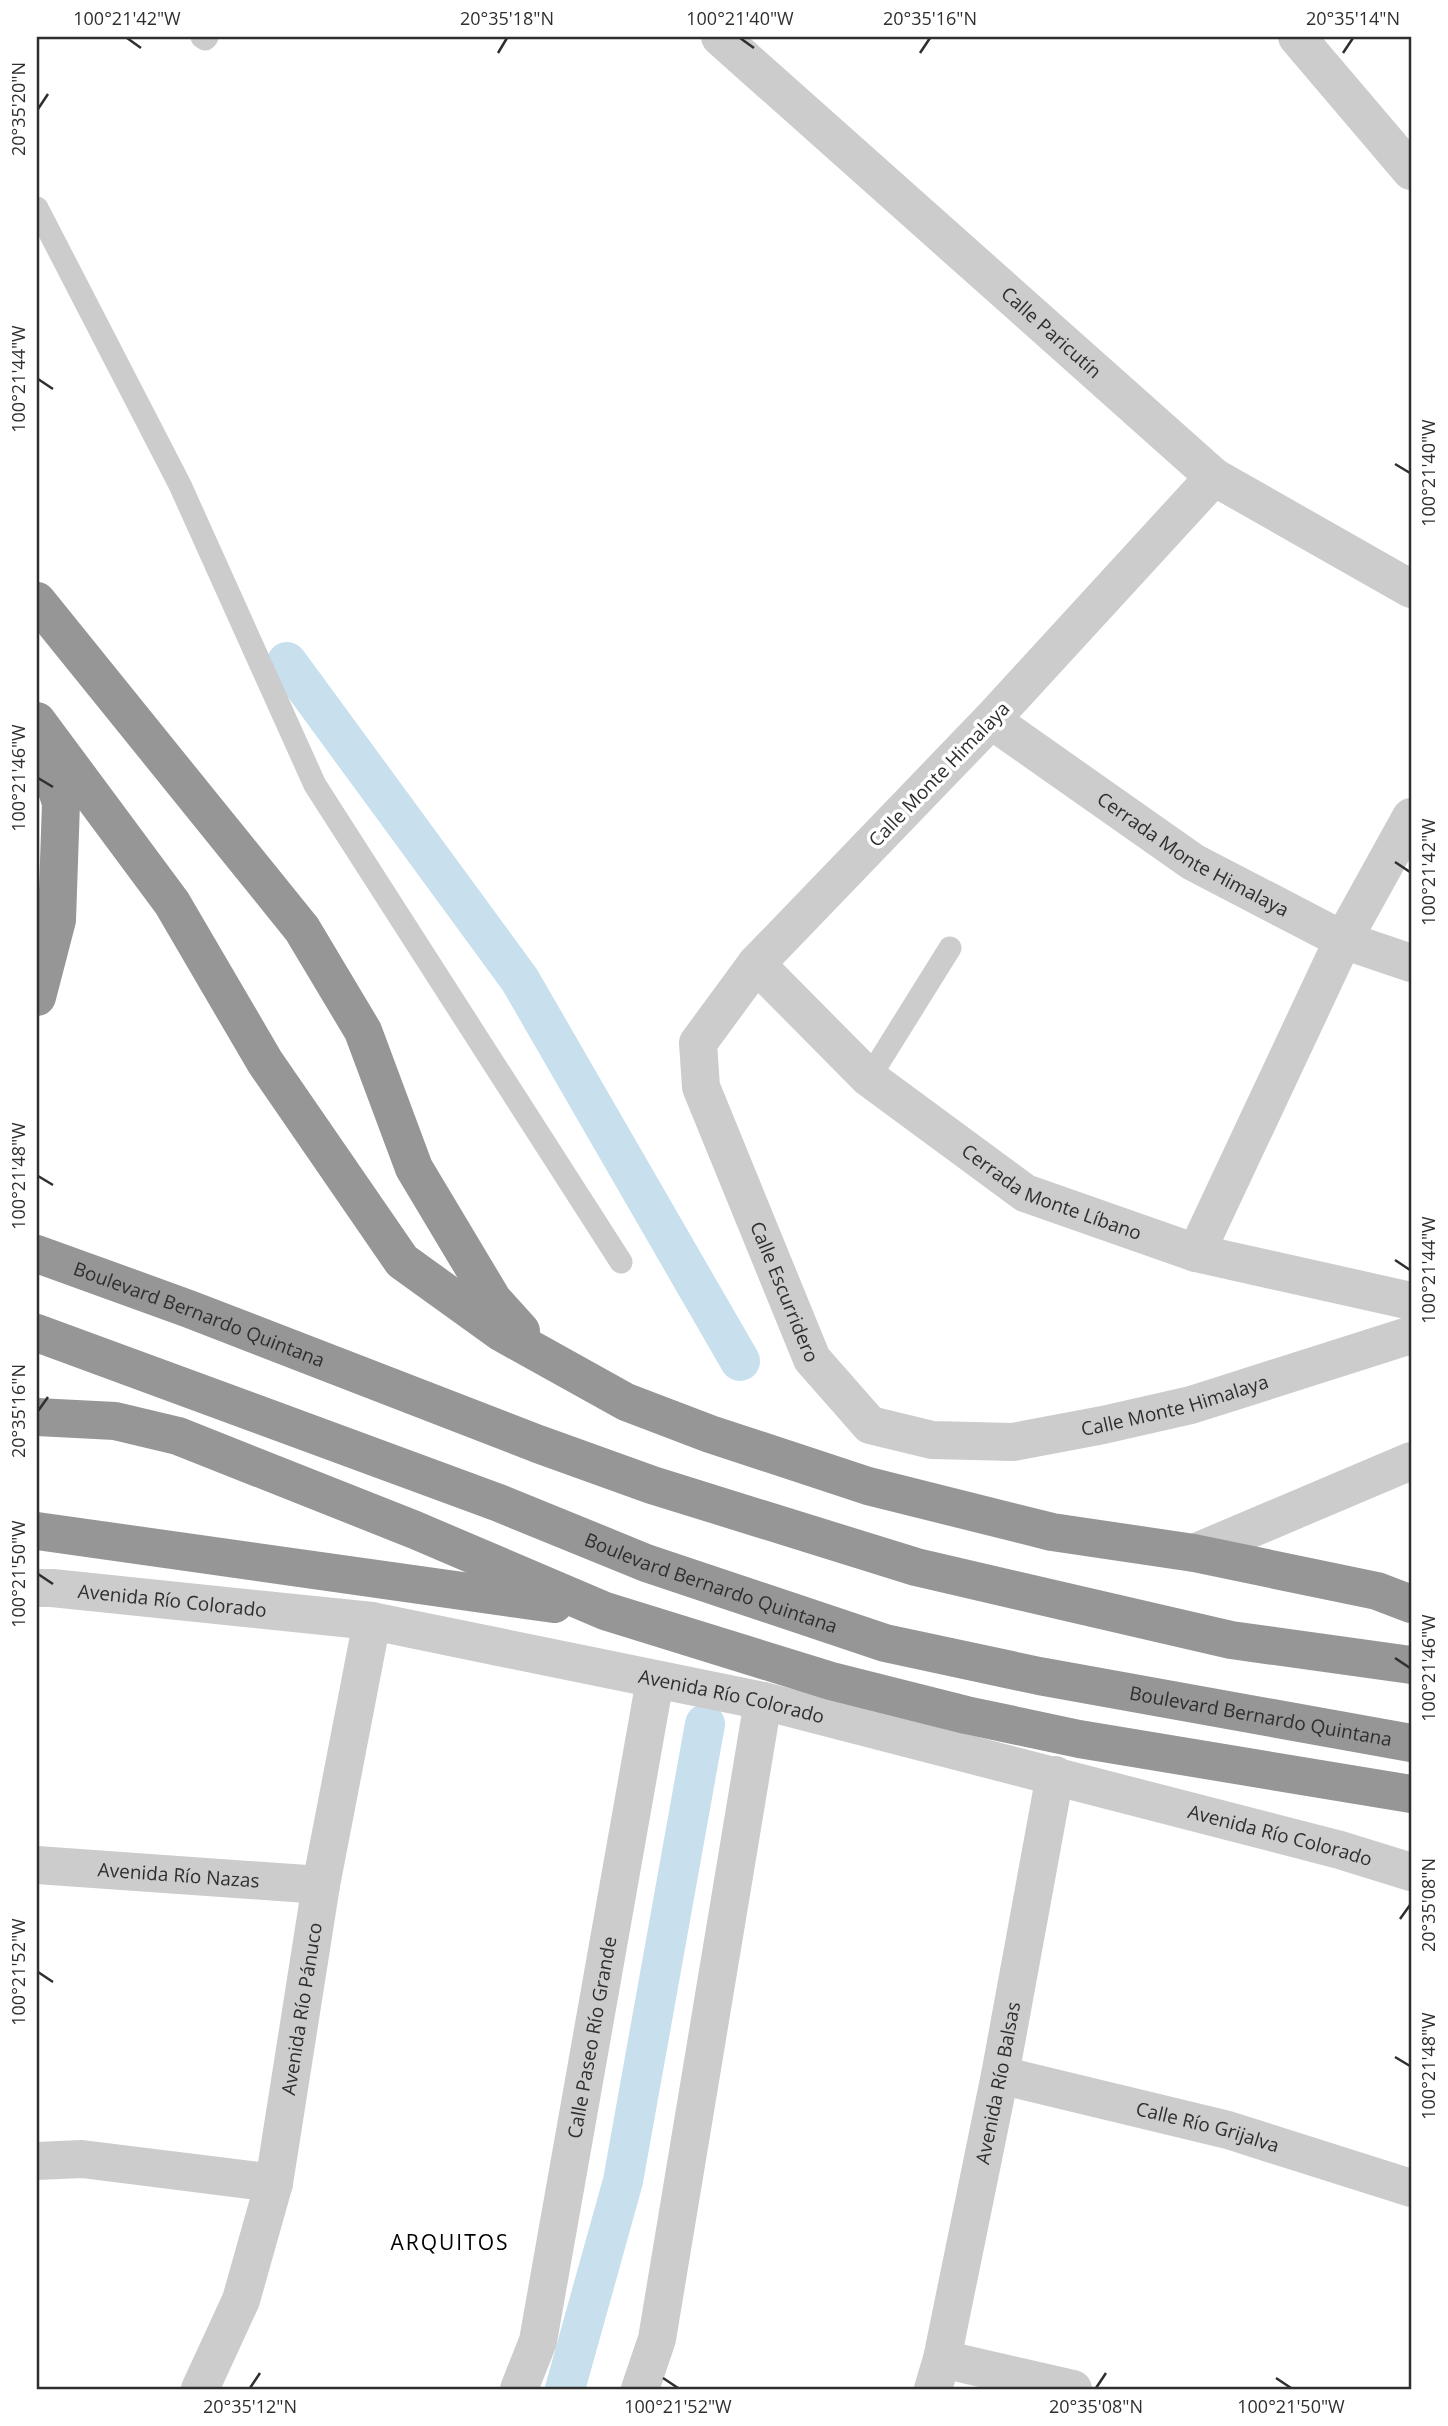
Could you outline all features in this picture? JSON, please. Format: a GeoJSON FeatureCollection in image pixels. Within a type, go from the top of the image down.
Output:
{"type":"FeatureCollection","features":[{"type":"Feature","properties":{"kind":"highway"},"geometry":{"type":"LineString","coordinates":[[37,601],[302,929],[363,1031],[414,1168],[493,1300],[543,1356]]}},
{"type":"Feature","properties":{"kind":"highway"},"geometry":{"type":"LineString","coordinates":[[37,723],[172,903],[265,1062],[402,1261],[502,1334],[626,1402],[710,1434],[868,1486],[1052,1532],[1194,1553],[1377,1591],[1411,1604]]}},
{"type":"Feature","properties":{"kind":"highway"},"geometry":{"type":"LineString","coordinates":[[37,723],[61,803],[57,920],[37,997]]}},
{"type":"Feature","properties":{"kind":"highway","name":"Boulevard Bernardo Quintana"},"geometry":{"type":"LineString","coordinates":[[37,1254],[189,1309],[563,1453],[811,1536],[916,1567],[1231,1640],[1396,1662]]}},
{"type":"Feature","properties":{"kind":"highway","name":"Boulevard Bernardo Quintana"},"geometry":{"type":"LineString","coordinates":[[37,1333],[499,1503],[646,1563],[885,1643],[1039,1676],[1394,1740]]}},
{"type":"Feature","properties":{"kind":"highway"},"geometry":{"type":"LineString","coordinates":[[37,1417],[115,1422],[178,1436],[415,1530],[605,1611],[831,1681],[966,1716],[1079,1739],[1411,1794]]}},
{"type":"Feature","properties":{"kind":"highway"},"geometry":{"type":"LineString","coordinates":[[37,1531],[605,1611]]}},
{"type":"Feature","properties":{"kind":"street","name":"Calle Paricutín"},"geometry":{"type":"LineString","coordinates":[[720,37],[1214,477],[1411,590]]}},
{"type":"Feature","properties":{"kind":"street"},"geometry":{"type":"LineString","coordinates":[[1297,37],[1411,171]]}},
{"type":"Feature","properties":{"kind":"street","name":"Calle Monte Himalaya"},"geometry":{"type":"LineString","coordinates":[[701,1087],[698,1043],[756,964],[991,720],[1214,477]]}},
{"type":"Feature","properties":{"kind":"street","name":"Cerrada Monte Himalaya"},"geometry":{"type":"LineString","coordinates":[[991,720],[1194,862],[1343,940],[1411,963]]}},
{"type":"Feature","properties":{"kind":"street"},"geometry":{"type":"LineString","coordinates":[[1196,1253],[1343,940],[1411,817]]}},
{"type":"Feature","properties":{"kind":"street","name":"Cerrada Monte Líbano"},"geometry":{"type":"LineString","coordinates":[[756,964],[869,1077],[1025,1193],[1196,1253],[1411,1301]]}},
{"type":"Feature","properties":{"kind":"street","name":"Calle Escurridero"},"geometry":{"type":"LineString","coordinates":[[701,1087],[811,1359],[870,1425],[932,1440]]}},
{"type":"Feature","properties":{"kind":"street","name":"Calle Monte Himalaya"},"geometry":{"type":"LineString","coordinates":[[932,1440],[1013,1442],[1102,1425],[1191,1405],[1411,1335]]}},
{"type":"Feature","properties":{"kind":"street"},"geometry":{"type":"LineString","coordinates":[[1194,1553],[1411,1461]]}},
{"type":"Feature","properties":{"kind":"street","name":"Avenida Río Colorado"},"geometry":{"type":"LineString","coordinates":[[37,1588],[372,1621],[763,1701],[1340,1850],[1411,1872]]}},
{"type":"Feature","properties":{"kind":"street","name":"Avenida Río Pánuco"},"geometry":{"type":"LineString","coordinates":[[200,2389],[241,2300],[274,2183],[321,1885],[372,1621]]}},
{"type":"Feature","properties":{"kind":"street","name":"Calle Paseo Río Grande"},"geometry":{"type":"LineString","coordinates":[[519,2389],[538,2341],[655,1680]]}},
{"type":"Feature","properties":{"kind":"street"},"geometry":{"type":"LineString","coordinates":[[640,2389],[657,2339],[763,1701]]}},
{"type":"Feature","properties":{"kind":"street","name":"Avenida Río Balsas"},"geometry":{"type":"LineString","coordinates":[[937,2374],[1000,2075],[1055,1775]]}},
{"type":"Feature","properties":{"kind":"street","name":"Avenida Río Nazas"},"geometry":{"type":"LineString","coordinates":[[37,1865],[321,1885]]}},
{"type":"Feature","properties":{"kind":"street","name":"Calle Río Grijalva"},"geometry":{"type":"LineString","coordinates":[[1000,2075],[1228,2130],[1411,2188]]}},
{"type":"Feature","properties":{"kind":"street"},"geometry":{"type":"LineString","coordinates":[[37,2161],[82,2160],[274,2183]]}},
{"type":"Feature","properties":{"kind":"street"},"geometry":{"type":"LineString","coordinates":[[937,2374],[1073,2389]]}},
{"type":"Feature","properties":{"kind":"lane"},"geometry":{"type":"LineString","coordinates":[[37,208],[180,485],[315,785],[621,1262]]}},
{"type":"Feature","properties":{"kind":"lane"},"geometry":{"type":"LineString","coordinates":[[869,1077],[950,948]]}},
{"type":"Feature","properties":{"kind":"waterway"},"geometry":{"type":"LineString","coordinates":[[287,662],[520,980],[740,1361]]}},
{"type":"Feature","properties":{"kind":"waterway"},"geometry":{"type":"LineString","coordinates":[[565,2389],[623,2181],[705,1724]]}},
{"type":"Feature","properties":{"kind":"district","name":"ARQUITOS"},"geometry":{"type":"Point","coordinates":[450,2242]}}]}
